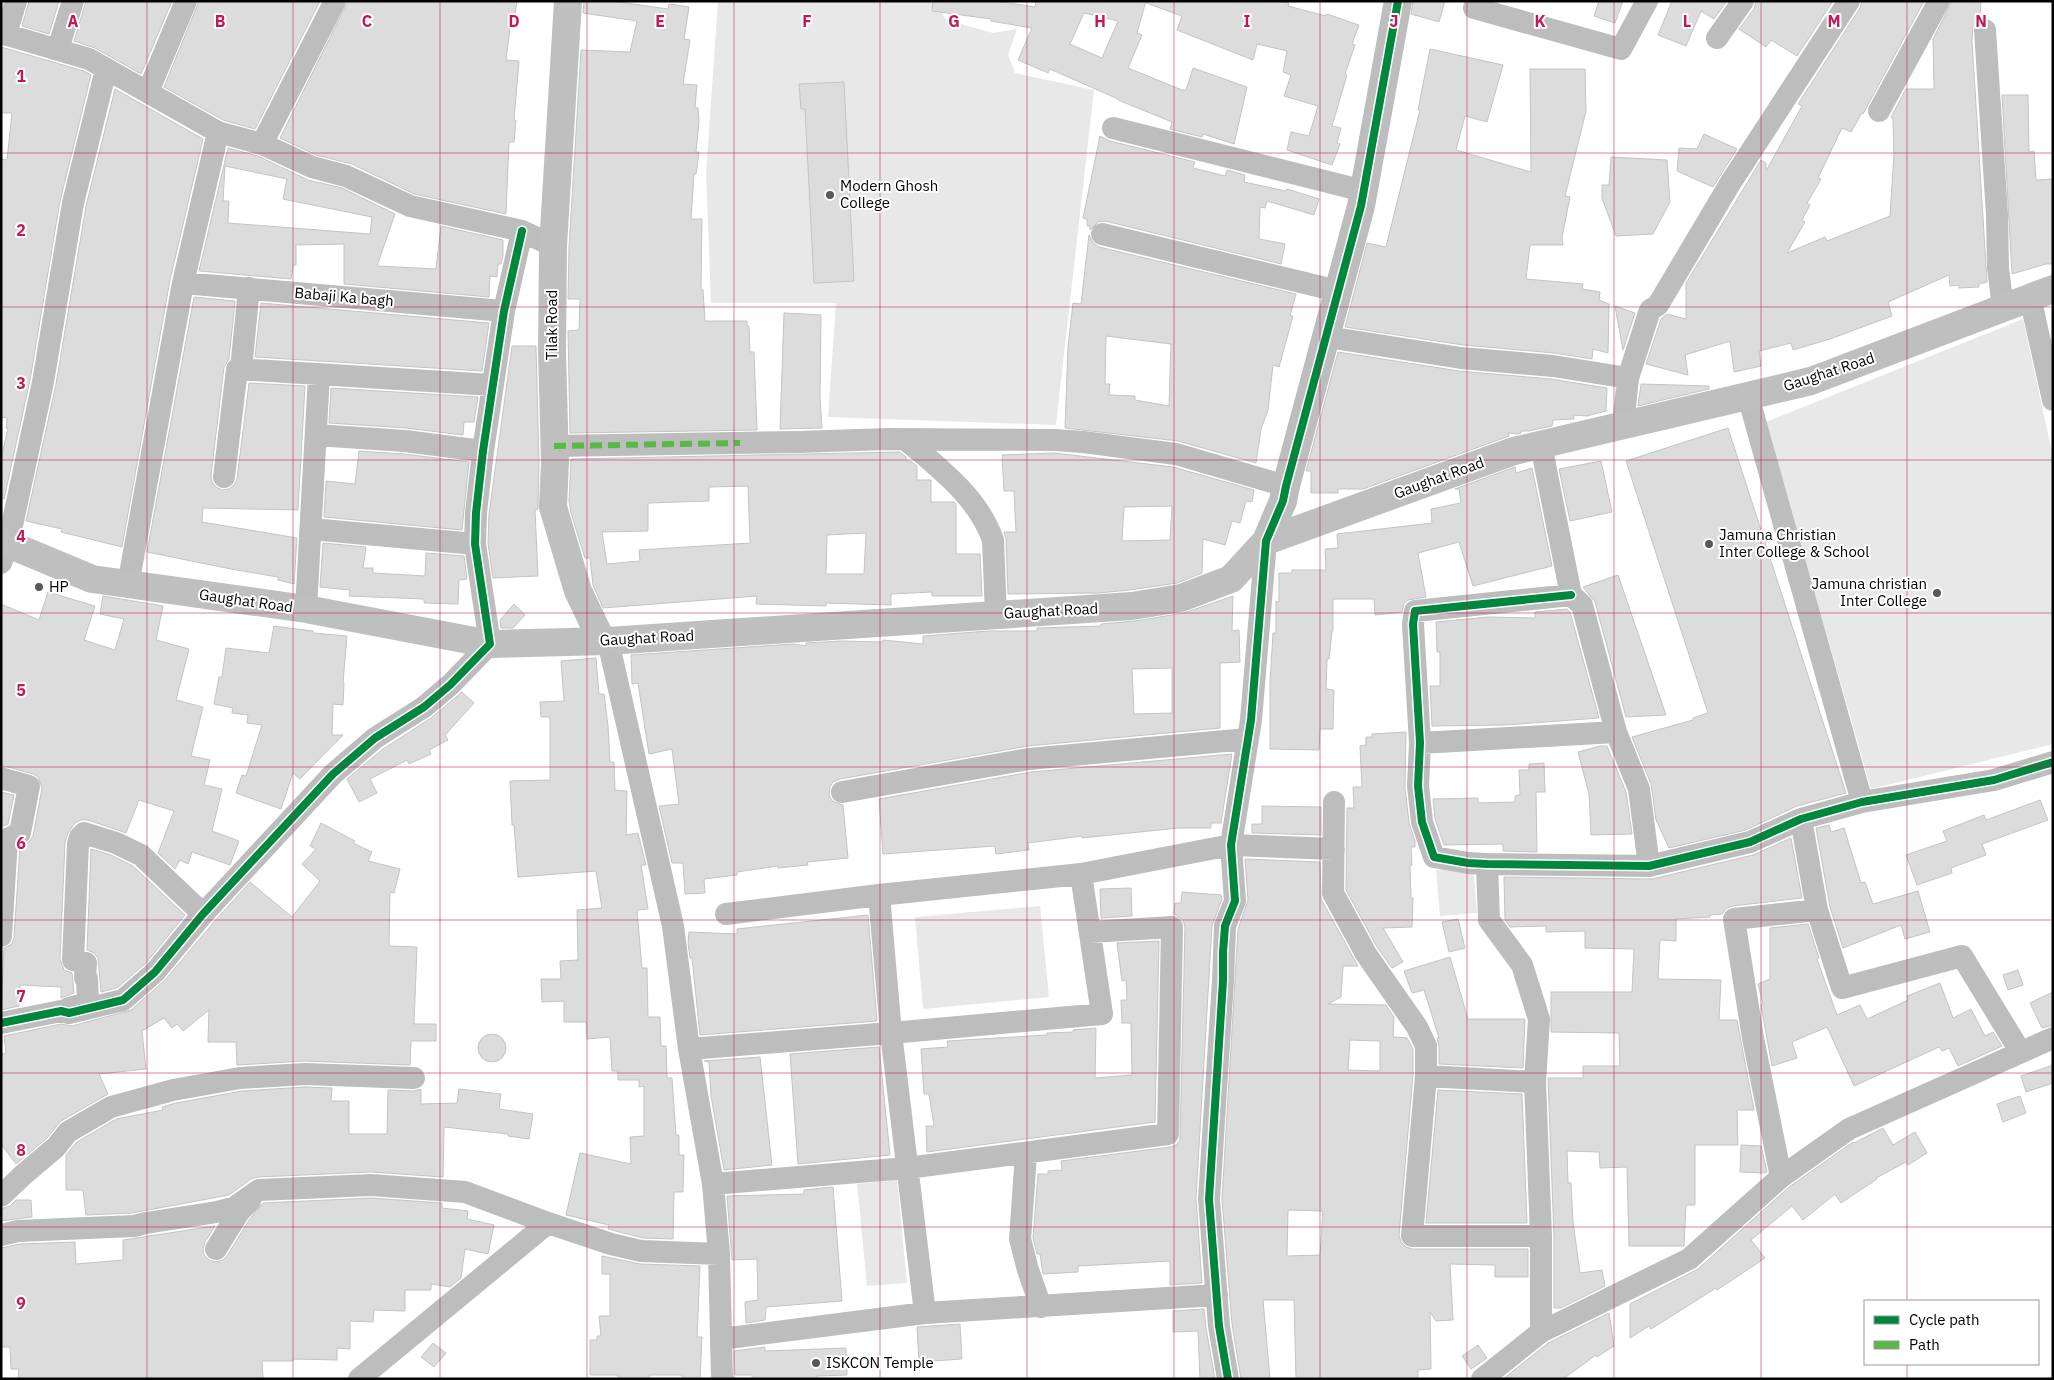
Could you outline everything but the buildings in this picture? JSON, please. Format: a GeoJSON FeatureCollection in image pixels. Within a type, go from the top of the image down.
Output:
{"type":"FeatureCollection","features":[{"type":"Feature","properties":{"kind":"main road","name":"Tilak Road"},"geometry":{"type":"LineString","coordinates":[[568,1],[552,246],[553,507],[578,591],[605,641]]}},
{"type":"Feature","properties":{"kind":"main road","name":"Gaughat Road"},"geometry":{"type":"LineString","coordinates":[[4,549],[92,579],[306,609],[490,644],[605,641],[1132,606],[1181,598],[1231,579],[1266,540],[1514,452],[1811,381],[2041,293]]}},
{"type":"Feature","properties":{"kind":"street"},"geometry":{"type":"LineString","coordinates":[[16,1],[4,34],[89,59],[218,132],[262,144],[312,167],[346,176],[410,206],[522,230],[552,246]]}},
{"type":"Feature","properties":{"kind":"street"},"geometry":{"type":"LineString","coordinates":[[58,49],[74,1]]}},
{"type":"Feature","properties":{"kind":"street"},"geometry":{"type":"LineString","coordinates":[[148,92],[186,1]]}},
{"type":"Feature","properties":{"kind":"street"},"geometry":{"type":"LineString","coordinates":[[262,144],[335,1]]}},
{"type":"Feature","properties":{"kind":"street"},"geometry":{"type":"LineString","coordinates":[[1228,1379],[1219,1326],[1208,1199],[1225,926],[1235,901],[1231,845],[1251,720],[1266,540],[1283,502],[1364,191],[1398,1]]}},
{"type":"Feature","properties":{"kind":"street"},"geometry":{"type":"LineString","coordinates":[[1474,8],[1622,49],[1647,1]]}},
{"type":"Feature","properties":{"kind":"street"},"geometry":{"type":"LineString","coordinates":[[1717,38],[1743,1]]}},
{"type":"Feature","properties":{"kind":"street"},"geometry":{"type":"LineString","coordinates":[[1623,425],[1628,378],[1650,310],[1658,305],[1731,182],[1849,1]]}},
{"type":"Feature","properties":{"kind":"street"},"geometry":{"type":"LineString","coordinates":[[1879,111],[1939,1]]}},
{"type":"Feature","properties":{"kind":"street"},"geometry":{"type":"LineString","coordinates":[[1985,30],[1998,268],[2002,308]]}},
{"type":"Feature","properties":{"kind":"street"},"geometry":{"type":"LineString","coordinates":[[4,549],[43,382],[73,203],[106,69]]}},
{"type":"Feature","properties":{"kind":"street"},"geometry":{"type":"LineString","coordinates":[[1113,128],[1364,191]]}},
{"type":"Feature","properties":{"kind":"street"},"geometry":{"type":"LineString","coordinates":[[128,585],[184,282],[218,132]]}},
{"type":"Feature","properties":{"kind":"street"},"geometry":{"type":"LineString","coordinates":[[61,1010],[69,1013],[123,1000],[156,972],[203,914],[333,774],[375,738],[424,707],[450,685],[490,644],[475,544],[476,513],[492,385],[504,311],[522,230]]}},
{"type":"Feature","properties":{"kind":"street"},"geometry":{"type":"LineString","coordinates":[[1102,234],[1338,292]]}},
{"type":"Feature","properties":{"kind":"street","name":"Babaji Ka bagh"},"geometry":{"type":"LineString","coordinates":[[184,282],[504,311]]}},
{"type":"Feature","properties":{"kind":"street"},"geometry":{"type":"LineString","coordinates":[[241,369],[249,288]]}},
{"type":"Feature","properties":{"kind":"street"},"geometry":{"type":"LineString","coordinates":[[2041,293],[2053,400]]}},
{"type":"Feature","properties":{"kind":"street"},"geometry":{"type":"LineString","coordinates":[[1327,336],[1461,358],[1553,366],[1628,378]]}},
{"type":"Feature","properties":{"kind":"street"},"geometry":{"type":"LineString","coordinates":[[224,477],[237,369],[492,385]]}},
{"type":"Feature","properties":{"kind":"street"},"geometry":{"type":"LineString","coordinates":[[306,609],[319,375]]}},
{"type":"Feature","properties":{"kind":"street"},"geometry":{"type":"LineString","coordinates":[[1748,396],[1862,802]]}},
{"type":"Feature","properties":{"kind":"street"},"geometry":{"type":"LineString","coordinates":[[316,435],[405,441],[483,451]]}},
{"type":"Feature","properties":{"kind":"street"},"geometry":{"type":"LineString","coordinates":[[906,440],[964,492],[991,532],[994,540],[996,615]]}},
{"type":"Feature","properties":{"kind":"street"},"geometry":{"type":"LineString","coordinates":[[554,446],[906,440],[1083,442],[1176,454],[1286,486]]}},
{"type":"Feature","properties":{"kind":"street"},"geometry":{"type":"LineString","coordinates":[[1542,445],[1571,594],[1582,605],[1616,732],[1639,789],[1649,866]]}},
{"type":"Feature","properties":{"kind":"street"},"geometry":{"type":"LineString","coordinates":[[311,529],[475,544]]}},
{"type":"Feature","properties":{"kind":"street"},"geometry":{"type":"LineString","coordinates":[[1571,594],[1416,611],[1413,624],[1420,743],[1418,786],[1422,822],[1434,857],[1468,864],[1649,866],[1750,842],[1801,819],[1862,802],[1994,780],[2053,762]]}},
{"type":"Feature","properties":{"kind":"street"},"geometry":{"type":"LineString","coordinates":[[605,641],[672,926],[689,1049],[712,1184],[720,1254],[722,1379]]}},
{"type":"Feature","properties":{"kind":"street"},"geometry":{"type":"LineString","coordinates":[[1420,743],[1616,732]]}},
{"type":"Feature","properties":{"kind":"street"},"geometry":{"type":"LineString","coordinates":[[842,792],[1029,759],[1247,739]]}},
{"type":"Feature","properties":{"kind":"street"},"geometry":{"type":"LineString","coordinates":[[1,778],[29,786],[20,833],[7,839],[1,936]]}},
{"type":"Feature","properties":{"kind":"street"},"geometry":{"type":"LineString","coordinates":[[1334,802],[1333,893],[1366,954],[1417,1027],[1426,1046],[1426,1076],[1412,1236],[1541,1236]]}},
{"type":"Feature","properties":{"kind":"street"},"geometry":{"type":"LineString","coordinates":[[1801,819],[1817,910],[1842,988],[1962,956],[2016,1043]]}},
{"type":"Feature","properties":{"kind":"street"},"geometry":{"type":"LineString","coordinates":[[1,1023],[88,1003],[87,978],[85,976],[86,963],[73,960],[78,844],[80,837],[84,833],[116,843],[141,855],[203,914]]}},
{"type":"Feature","properties":{"kind":"street"},"geometry":{"type":"LineString","coordinates":[[726,914],[879,895],[1081,874],[1231,845],[1334,849]]}},
{"type":"Feature","properties":{"kind":"street"},"geometry":{"type":"LineString","coordinates":[[1487,864],[1489,920],[1522,966],[1539,1019],[1535,1082],[1541,1236],[1541,1332]]}},
{"type":"Feature","properties":{"kind":"street"},"geometry":{"type":"LineString","coordinates":[[689,1049],[1102,1014],[1081,874]]}},
{"type":"Feature","properties":{"kind":"street"},"geometry":{"type":"LineString","coordinates":[[879,895],[891,1033],[925,1313]]}},
{"type":"Feature","properties":{"kind":"street"},"geometry":{"type":"LineString","coordinates":[[1782,1177],[1753,1038],[1734,919],[1817,910]]}},
{"type":"Feature","properties":{"kind":"street"},"geometry":{"type":"LineString","coordinates":[[712,1184],[907,1168],[1168,1134],[1172,927],[1090,932]]}},
{"type":"Feature","properties":{"kind":"street"},"geometry":{"type":"LineString","coordinates":[[1482,1379],[1541,1332],[1689,1259],[1782,1177],[1849,1129],[2053,1038]]}},
{"type":"Feature","properties":{"kind":"street"},"geometry":{"type":"LineString","coordinates":[[1,1196],[56,1147],[68,1132],[111,1107],[173,1090],[240,1078],[305,1074],[414,1078]]}},
{"type":"Feature","properties":{"kind":"street"},"geometry":{"type":"LineString","coordinates":[[1426,1076],[1535,1082]]}},
{"type":"Feature","properties":{"kind":"street"},"geometry":{"type":"LineString","coordinates":[[1026,1154],[1020,1239],[1041,1307]]}},
{"type":"Feature","properties":{"kind":"street"},"geometry":{"type":"LineString","coordinates":[[1,1235],[18,1231],[134,1226],[216,1212],[236,1207],[259,1190],[371,1185],[465,1192],[548,1223],[611,1244],[641,1251],[720,1254]]}},
{"type":"Feature","properties":{"kind":"street"},"geometry":{"type":"LineString","coordinates":[[216,1249],[239,1212],[259,1190]]}},
{"type":"Feature","properties":{"kind":"street"},"geometry":{"type":"LineString","coordinates":[[359,1379],[548,1223]]}},
{"type":"Feature","properties":{"kind":"street"},"geometry":{"type":"LineString","coordinates":[[721,1339],[925,1313],[1217,1295]]}},
{"type":"Feature","properties":{"kind":"shaded area"},"geometry":{"type":"Polygon","coordinates":[[[718,1],[935,1],[946,20],[993,33],[1017,29],[1008,55],[1015,73],[1094,90],[1056,425],[828,417],[836,303],[711,303],[706,174],[718,1]]]}},
{"type":"Feature","properties":{"kind":"shaded area"},"geometry":{"type":"Polygon","coordinates":[[[2023,319],[2053,457],[2053,744],[1871,789],[1766,422],[2023,319]]]}},
{"type":"Feature","properties":{"kind":"shaded area"},"geometry":{"type":"Polygon","coordinates":[[[1473,867],[1477,913],[1440,916],[1436,870],[1473,867]]]}},
{"type":"Feature","properties":{"kind":"shaded area"},"geometry":{"type":"Polygon","coordinates":[[[1040,906],[1049,997],[923,1009],[915,917],[1040,906]]]}},
{"type":"Feature","properties":{"kind":"shaded area"},"geometry":{"type":"Polygon","coordinates":[[[897,1180],[907,1283],[867,1286],[857,1184],[897,1180]]]}},
{"type":"Feature","properties":{"kind":"marked path"},"geometry":{"type":"LineString","coordinates":[[554,446],[740,443]]}},
{"type":"Feature","properties":{"kind":"cycle path"},"geometry":{"type":"LineString","coordinates":[[1228,1379],[1219,1326],[1209,1199],[1225,926],[1235,901],[1231,845],[1251,720],[1266,541],[1283,501],[1361,206],[1398,1]]}},
{"type":"Feature","properties":{"kind":"cycle path"},"geometry":{"type":"LineString","coordinates":[[1,1023],[61,1011],[69,1013],[123,1000],[155,972],[203,914],[333,774],[375,738],[424,707],[450,685],[490,644],[475,544],[476,513],[483,451],[504,311],[522,231]]}},
{"type":"Feature","properties":{"kind":"cycle path"},"geometry":{"type":"LineString","coordinates":[[1571,595],[1415,611],[1413,624],[1420,743],[1418,786],[1422,822],[1434,857],[1487,864],[1649,866],[1750,842],[1801,819],[1862,802],[1994,780],[2053,762]]}},
{"type":"Feature","properties":{"kind":"place","name":"Modern Ghosh College"},"geometry":{"type":"Point","coordinates":[830,195]}},
{"type":"Feature","properties":{"kind":"place","name":"Jamuna Christian Inter College & School"},"geometry":{"type":"Point","coordinates":[1709,544]}},
{"type":"Feature","properties":{"kind":"place","name":"HP"},"geometry":{"type":"Point","coordinates":[39,587]}},
{"type":"Feature","properties":{"kind":"place","name":"Jamuna christian Inter College"},"geometry":{"type":"Point","coordinates":[1937,593]}},
{"type":"Feature","properties":{"kind":"place","name":"ISKCON Temple"},"geometry":{"type":"Point","coordinates":[816,1363]}}]}
